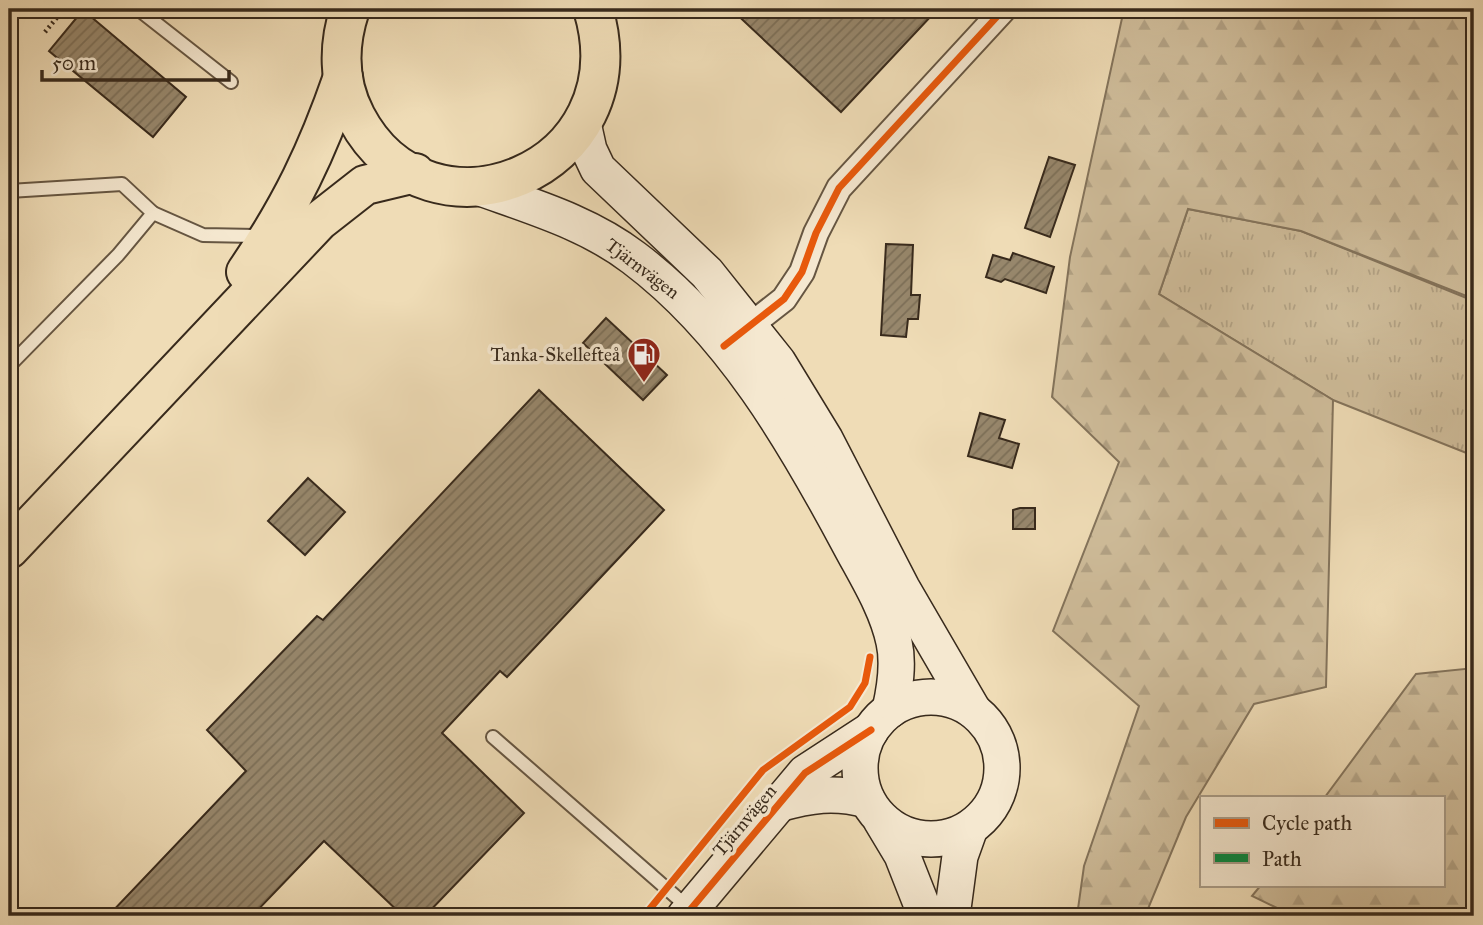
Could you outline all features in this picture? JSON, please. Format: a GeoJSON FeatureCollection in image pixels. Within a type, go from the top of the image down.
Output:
{"type":"FeatureCollection","features":[{"type":"Feature","properties":{"kind":"highway"},"geometry":{"type":"LineString","coordinates":[[350,9],[342,41],[343,77],[351,107],[367,134],[388,157],[415,173],[444,183],[475,186],[502,183],[529,173],[560,152],[583,123],[600,76],[599,14]]}},
{"type":"Feature","properties":{"kind":"highway"},"geometry":{"type":"LineString","coordinates":[[187,360],[271,236],[320,144],[343,77]]}},
{"type":"Feature","properties":{"kind":"highway"},"geometry":{"type":"LineString","coordinates":[[9,549],[319,221],[365,185],[415,173]]}},
{"type":"Feature","properties":{"kind":"main road","name":"Tjärnvägen"},"geometry":{"type":"LineString","coordinates":[[583,123],[589,150],[598,170],[707,272],[751,324],[825,439],[902,589],[973,710]]}},
{"type":"Feature","properties":{"kind":"main road","name":"Tjärnvägen"},"geometry":{"type":"LineString","coordinates":[[475,186],[554,214],[613,244],[678,293],[724,346],[776,418],[822,493],[888,623],[897,657],[895,689],[880,720],[805,773],[687,913]]}},
{"type":"Feature","properties":{"kind":"main road"},"geometry":{"type":"LineString","coordinates":[[874,810],[901,833],[925,839],[948,837],[970,828],[981,819],[996,796],[1002,770],[998,743],[983,720],[973,710],[950,699],[925,697],[880,720],[860,764],[874,810],[902,855],[926,916]]}},
{"type":"Feature","properties":{"kind":"main road","name":"Tjärnvägen"},"geometry":{"type":"LineString","coordinates":[[778,804],[811,794],[830,793],[874,810]]}},
{"type":"Feature","properties":{"kind":"main road"},"geometry":{"type":"LineString","coordinates":[[951,916],[960,856],[970,828]]}},
{"type":"Feature","properties":{"kind":"street"},"geometry":{"type":"LineString","coordinates":[[724,346],[784,299],[802,272],[816,233],[839,188],[1004,9]]}},
{"type":"Feature","properties":{"kind":"lane"},"geometry":{"type":"LineString","coordinates":[[138,9],[231,82]]}},
{"type":"Feature","properties":{"kind":"lane"},"geometry":{"type":"LineString","coordinates":[[9,191],[122,184],[153,213],[203,235],[271,236]]}},
{"type":"Feature","properties":{"kind":"lane"},"geometry":{"type":"LineString","coordinates":[[9,366],[118,256],[153,213]]}},
{"type":"Feature","properties":{"kind":"lane"},"geometry":{"type":"LineString","coordinates":[[493,737],[687,913]]}},
{"type":"Feature","properties":{"kind":"path"},"geometry":{"type":"LineString","coordinates":[[45,32],[64,9]]}},
{"type":"Feature","properties":{"kind":"green space"},"geometry":{"type":"Polygon","coordinates":[[[1124,9],[1474,9],[1474,299],[1301,231],[1188,209],[1159,294],[1333,400],[1326,687],[1254,704],[1186,817],[1145,916],[1077,916],[1084,866],[1139,706],[1053,631],[1119,462],[1052,397],[1070,257],[1124,9]]]}},
{"type":"Feature","properties":{"kind":"green space"},"geometry":{"type":"Polygon","coordinates":[[[1188,209],[1301,231],[1474,301],[1474,456],[1333,400],[1159,294],[1188,209]]]}},
{"type":"Feature","properties":{"kind":"green space"},"geometry":{"type":"Polygon","coordinates":[[[1474,668],[1474,916],[1294,916],[1252,896],[1260,886],[1444,886],[1444,796],[1326,796],[1416,674],[1474,668]]]}},
{"type":"Feature","properties":{"kind":"building"},"geometry":{"type":"Polygon","coordinates":[[[731,9],[928,9],[933,14],[841,112],[731,9]]]}},
{"type":"Feature","properties":{"kind":"building"},"geometry":{"type":"Polygon","coordinates":[[[83,10],[186,97],[153,137],[49,51],[83,10]]]}},
{"type":"Feature","properties":{"kind":"building"},"geometry":{"type":"Polygon","coordinates":[[[1049,157],[1075,165],[1050,237],[1025,228],[1049,157]]]}},
{"type":"Feature","properties":{"kind":"building"},"geometry":{"type":"Polygon","coordinates":[[[886,244],[913,245],[911,295],[920,295],[918,319],[908,319],[906,337],[881,335],[886,244]]]}},
{"type":"Feature","properties":{"kind":"building"},"geometry":{"type":"Polygon","coordinates":[[[1013,253],[1054,267],[1046,293],[1005,279],[1001,282],[986,277],[993,255],[1010,260],[1013,253]]]}},
{"type":"Feature","properties":{"kind":"building"},"geometry":{"type":"Polygon","coordinates":[[[606,318],[667,375],[643,400],[583,343],[606,318]]]}},
{"type":"Feature","properties":{"kind":"building"},"geometry":{"type":"Polygon","coordinates":[[[539,390],[664,510],[507,677],[500,671],[442,733],[524,813],[425,916],[403,916],[324,841],[252,916],[108,916],[246,771],[207,730],[317,616],[323,620],[539,390]]]}},
{"type":"Feature","properties":{"kind":"building"},"geometry":{"type":"Polygon","coordinates":[[[980,413],[1005,420],[999,438],[1019,444],[1012,468],[968,456],[980,413]]]}},
{"type":"Feature","properties":{"kind":"building"},"geometry":{"type":"Polygon","coordinates":[[[308,478],[345,512],[305,555],[268,521],[308,478]]]}},
{"type":"Feature","properties":{"kind":"building"},"geometry":{"type":"Polygon","coordinates":[[[1035,508],[1035,529],[1013,529],[1013,510],[1035,508]]]}},
{"type":"Feature","properties":{"kind":"marked path"},"geometry":{"type":"LineString","coordinates":[[9,311],[17,311]]}},
{"type":"Feature","properties":{"kind":"cycle path"},"geometry":{"type":"LineString","coordinates":[[724,346],[784,299],[802,272],[816,233],[839,188],[1004,9]]}},
{"type":"Feature","properties":{"kind":"cycle path"},"geometry":{"type":"LineString","coordinates":[[644,916],[763,770],[850,707],[865,683],[870,657]]}},
{"type":"Feature","properties":{"kind":"cycle path"},"geometry":{"type":"LineString","coordinates":[[685,916],[805,773],[871,730]]}},
{"type":"Feature","properties":{"kind":"place","name":"Tanka-Skellefteå"},"geometry":{"type":"Point","coordinates":[644,384]}}]}
